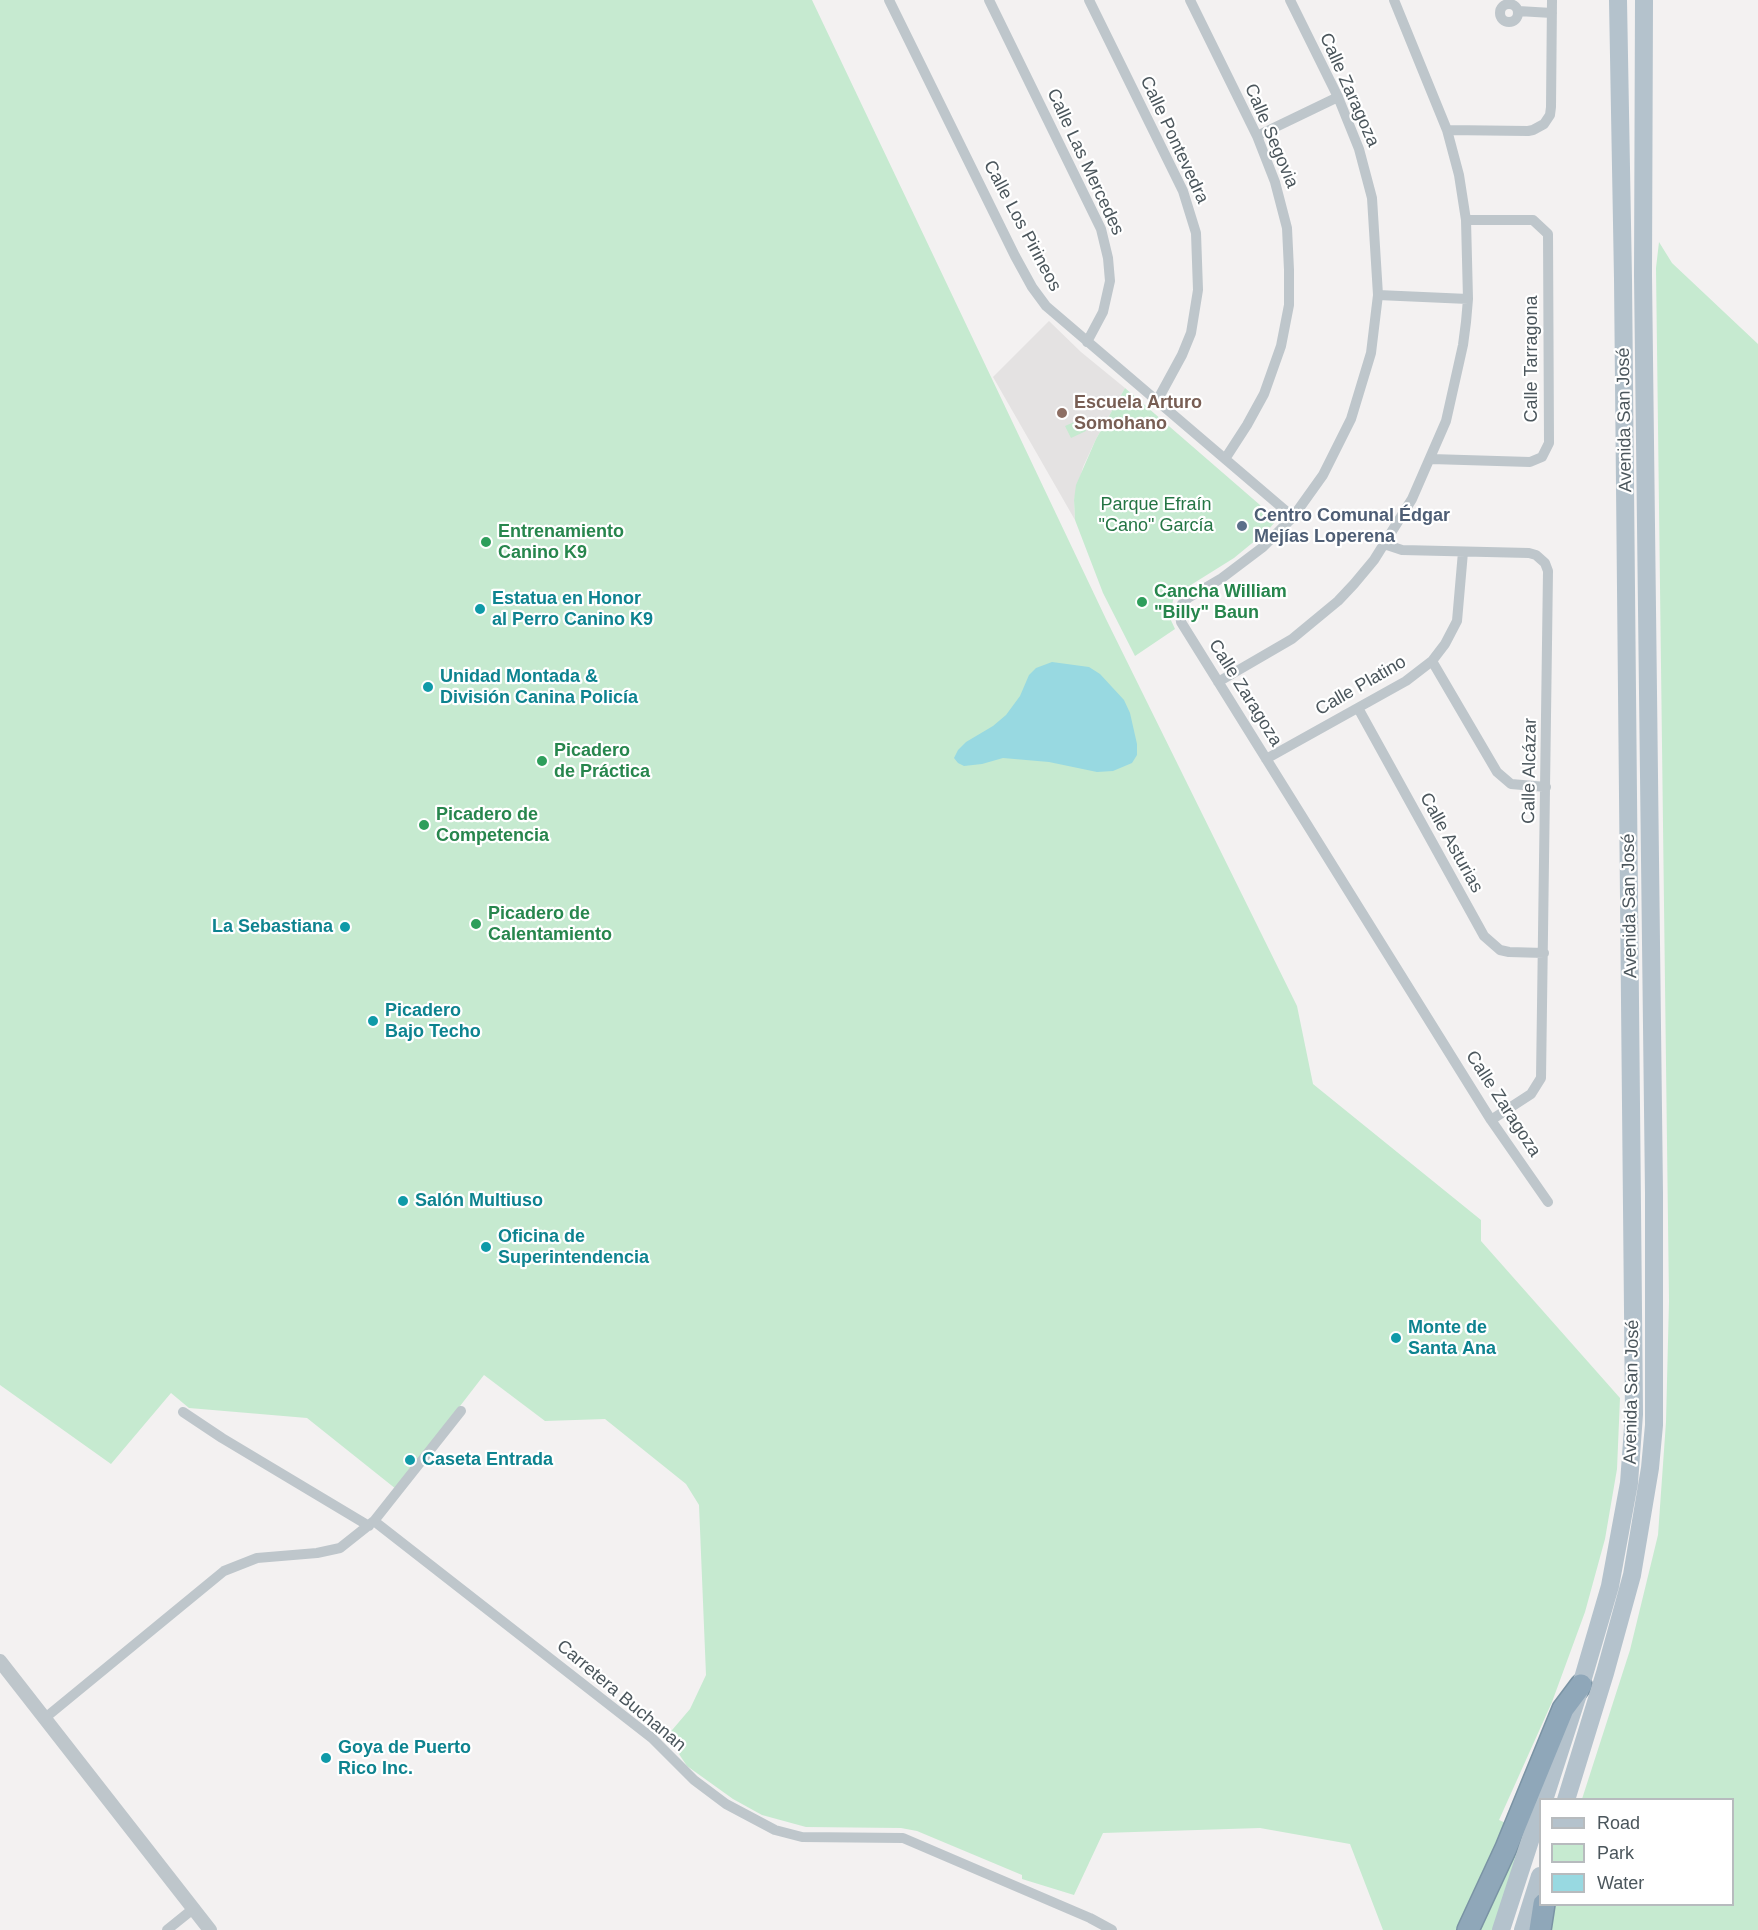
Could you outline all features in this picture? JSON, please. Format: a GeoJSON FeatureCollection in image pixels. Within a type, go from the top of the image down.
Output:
{"type":"FeatureCollection","features":[{"type":"Feature","properties":{"kind":"highway"},"geometry":{"type":"LineString","coordinates":[[1468,1930],[1506,1848],[1563,1709],[1581,1685]]}},
{"type":"Feature","properties":{"kind":"highway"},"geometry":{"type":"LineString","coordinates":[[1540,1930],[1544,1906]]}},
{"type":"Feature","properties":{"kind":"main road","name":"Avenida San José"},"geometry":{"type":"LineString","coordinates":[[1545,1798],[1610,1586],[1629,1483],[1634,1414],[1624,325],[1618,0]]}},
{"type":"Feature","properties":{"kind":"main road"},"geometry":{"type":"LineString","coordinates":[[1631,0],[1634,60],[1642,84]]}},
{"type":"Feature","properties":{"kind":"main road","name":"Avenida San José"},"geometry":{"type":"LineString","coordinates":[[1567,1798],[1608,1664],[1632,1575],[1650,1468],[1654,1425],[1654,1193],[1642,84],[1644,0]]}},
{"type":"Feature","properties":{"kind":"main road"},"geometry":{"type":"LineString","coordinates":[[1501,1930],[1539,1813]]}},
{"type":"Feature","properties":{"kind":"main road"},"geometry":{"type":"LineString","coordinates":[[1523,1930],[1539,1879]]}},
{"type":"Feature","properties":{"kind":"street","name":"Calle Los Pirineos"},"geometry":{"type":"LineString","coordinates":[[889,0],[1015,256],[1032,287],[1046,306],[1293,517]]}},
{"type":"Feature","properties":{"kind":"street","name":"Calle Las Mercedes"},"geometry":{"type":"LineString","coordinates":[[989,0],[1104,237],[1108,258],[1109,288],[1103,312],[1087,342]]}},
{"type":"Feature","properties":{"kind":"street","name":"Calle Pontevedra"},"geometry":{"type":"LineString","coordinates":[[1089,0],[1183,191],[1196,233],[1198,290],[1191,333],[1177,366],[1157,401]]}},
{"type":"Feature","properties":{"kind":"street","name":"Calle Segovia"},"geometry":{"type":"LineString","coordinates":[[1190,0],[1257,136],[1275,182],[1287,228],[1288,305],[1281,346],[1264,394],[1225,459]]}},
{"type":"Feature","properties":{"kind":"street","name":"Calle Zaragoza"},"geometry":{"type":"LineString","coordinates":[[1290,0],[1338,97],[1359,149],[1372,198],[1378,295],[1371,353],[1351,419],[1323,475],[1293,517],[1263,547],[1182,604],[1181,622],[1491,1120],[1548,1202]]}},
{"type":"Feature","properties":{"kind":"street"},"geometry":{"type":"LineString","coordinates":[[1218,682],[1271,652],[1314,622],[1354,584],[1374,560],[1412,499],[1446,421],[1463,345],[1468,299],[1466,220],[1459,175],[1448,130],[1394,0]]}},
{"type":"Feature","properties":{"kind":"street"},"geometry":{"type":"LineString","coordinates":[[1448,130],[1528,130],[1539,128],[1544,124],[1550,115],[1551,107],[1552,0]]}},
{"type":"Feature","properties":{"kind":"street"},"geometry":{"type":"LineString","coordinates":[[1518,11],[1552,13]]}},
{"type":"Feature","properties":{"kind":"street"},"geometry":{"type":"LineString","coordinates":[[1257,136],[1338,97]]}},
{"type":"Feature","properties":{"kind":"street","name":"Calle Tarragona"},"geometry":{"type":"LineString","coordinates":[[1431,459],[1530,462],[1542,457],[1549,443],[1548,234],[1533,220],[1466,220]]}},
{"type":"Feature","properties":{"kind":"street"},"geometry":{"type":"LineString","coordinates":[[1378,295],[1468,299]]}},
{"type":"Feature","properties":{"kind":"street","name":"Calle Alcázar"},"geometry":{"type":"LineString","coordinates":[[1384,544],[1402,550],[1529,553],[1536,555],[1547,566],[1541,1078],[1531,1094],[1491,1120]]}},
{"type":"Feature","properties":{"kind":"street","name":"Calle Platino"},"geometry":{"type":"LineString","coordinates":[[1266,759],[1406,681],[1432,661],[1445,644],[1457,621],[1464,552]]}},
{"type":"Feature","properties":{"kind":"street"},"geometry":{"type":"LineString","coordinates":[[1432,661],[1497,772],[1511,784],[1546,787]]}},
{"type":"Feature","properties":{"kind":"street","name":"Calle Asturias"},"geometry":{"type":"LineString","coordinates":[[1358,708],[1484,936],[1500,950],[1544,953]]}},
{"type":"Feature","properties":{"kind":"street"},"geometry":{"type":"LineString","coordinates":[[45,1718],[224,1571],[257,1558],[317,1553],[340,1548],[371,1523],[461,1411]]}},
{"type":"Feature","properties":{"kind":"street","name":"Carretera Buchanan"},"geometry":{"type":"LineString","coordinates":[[183,1412],[222,1438],[371,1523],[652,1738],[694,1780],[726,1804],[775,1830],[802,1837],[903,1838],[1090,1918],[1112,1930]]}},
{"type":"Feature","properties":{"kind":"street"},"geometry":{"type":"LineString","coordinates":[[0,1661],[210,1930]]}},
{"type":"Feature","properties":{"kind":"street"},"geometry":{"type":"LineString","coordinates":[[167,1930],[193,1910]]}},
{"type":"Feature","properties":{"kind":"shaded area","name":"Escuela Arturo Somohano"},"geometry":{"type":"Polygon","coordinates":[[[1049,321],[1081,352],[1125,388],[1083,467],[1074,500],[1075,520],[993,377],[1049,321]]]}},
{"type":"Feature","properties":{"kind":"green space"},"geometry":{"type":"Polygon","coordinates":[[[0,0],[812,0],[1106,619],[1297,1006],[1313,1084],[1481,1220],[1481,1241],[1620,1398],[1617,1469],[1605,1539],[1585,1612],[1552,1702],[1499,1820],[1508,1824],[1460,1930],[1383,1930],[1350,1844],[1260,1828],[1103,1833],[1074,1895],[1022,1879],[1022,1875],[917,1831],[901,1828],[806,1827],[762,1815],[733,1799],[687,1766],[667,1736],[690,1709],[706,1675],[699,1505],[686,1484],[605,1419],[545,1421],[484,1375],[396,1489],[307,1418],[189,1408],[171,1393],[111,1464],[0,1385],[0,0]]]}},
{"type":"Feature","properties":{"kind":"green space"},"geometry":{"type":"Polygon","coordinates":[[[1659,242],[1672,263],[1758,344],[1758,1930],[1547,1930],[1554,1906],[1734,1906],[1734,1798],[1582,1798],[1630,1650],[1658,1535],[1666,1422],[1669,1301],[1656,268],[1659,242]]]}},
{"type":"Feature","properties":{"kind":"green space","name":"Parque Efraín \"Cano\" García"},"geometry":{"type":"Polygon","coordinates":[[[1125,388],[1275,518],[1275,522],[1268,530],[1234,558],[1178,593],[1174,597],[1169,616],[1175,629],[1135,656],[1103,593],[1075,520],[1074,500],[1076,485],[1096,439],[1125,388]]]}},
{"type":"Feature","properties":{"kind":"green space"},"geometry":{"type":"Polygon","coordinates":[[[1081,419],[1086,431],[1071,438],[1065,426],[1081,419]]]}},
{"type":"Feature","properties":{"kind":"green space"},"geometry":{"type":"Polygon","coordinates":[[[1530,1817],[1493,1930],[1474,1930],[1530,1817]]]}},
{"type":"Feature","properties":{"kind":"water"},"geometry":{"type":"Polygon","coordinates":[[[1052,662],[1089,667],[1100,674],[1124,700],[1130,713],[1137,744],[1137,755],[1132,763],[1113,771],[1097,772],[1049,762],[1003,758],[964,766],[958,763],[954,758],[958,750],[1006,715],[1020,696],[1029,675],[1036,668],[1052,662]]]}},
{"type":"Feature","properties":{"kind":"place","name":"Escuela Arturo Somohano"},"geometry":{"type":"Point","coordinates":[1062,413]}},
{"type":"Feature","properties":{"kind":"place","name":"Centro Comunal Édgar Mejías Loperena"},"geometry":{"type":"Point","coordinates":[1242,526]}},
{"type":"Feature","properties":{"kind":"place","name":"Entrenamiento Canino K9"},"geometry":{"type":"Point","coordinates":[486,542]}},
{"type":"Feature","properties":{"kind":"place","name":"Cancha William \"Billy\" Baun"},"geometry":{"type":"Point","coordinates":[1142,602]}},
{"type":"Feature","properties":{"kind":"place","name":"Estatua en Honor al Perro Canino K9"},"geometry":{"type":"Point","coordinates":[480,609]}},
{"type":"Feature","properties":{"kind":"place","name":"Unidad Montada & División Canina Policía"},"geometry":{"type":"Point","coordinates":[428,687]}},
{"type":"Feature","properties":{"kind":"place","name":"Picadero de Práctica"},"geometry":{"type":"Point","coordinates":[542,761]}},
{"type":"Feature","properties":{"kind":"place","name":"Picadero de Competencia"},"geometry":{"type":"Point","coordinates":[424,825]}},
{"type":"Feature","properties":{"kind":"place","name":"Picadero de Calentamiento"},"geometry":{"type":"Point","coordinates":[476,924]}},
{"type":"Feature","properties":{"kind":"place","name":"La Sebastiana"},"geometry":{"type":"Point","coordinates":[345,927]}},
{"type":"Feature","properties":{"kind":"place","name":"Picadero Bajo Techo"},"geometry":{"type":"Point","coordinates":[373,1021]}},
{"type":"Feature","properties":{"kind":"place","name":"Salón Multiuso"},"geometry":{"type":"Point","coordinates":[403,1201]}},
{"type":"Feature","properties":{"kind":"place","name":"Oficina de Superintendencia"},"geometry":{"type":"Point","coordinates":[486,1247]}},
{"type":"Feature","properties":{"kind":"place","name":"Monte de Santa Ana"},"geometry":{"type":"Point","coordinates":[1396,1338]}},
{"type":"Feature","properties":{"kind":"place","name":"Caseta Entrada"},"geometry":{"type":"Point","coordinates":[410,1460]}},
{"type":"Feature","properties":{"kind":"place","name":"Goya de Puerto Rico Inc."},"geometry":{"type":"Point","coordinates":[326,1758]}}]}
